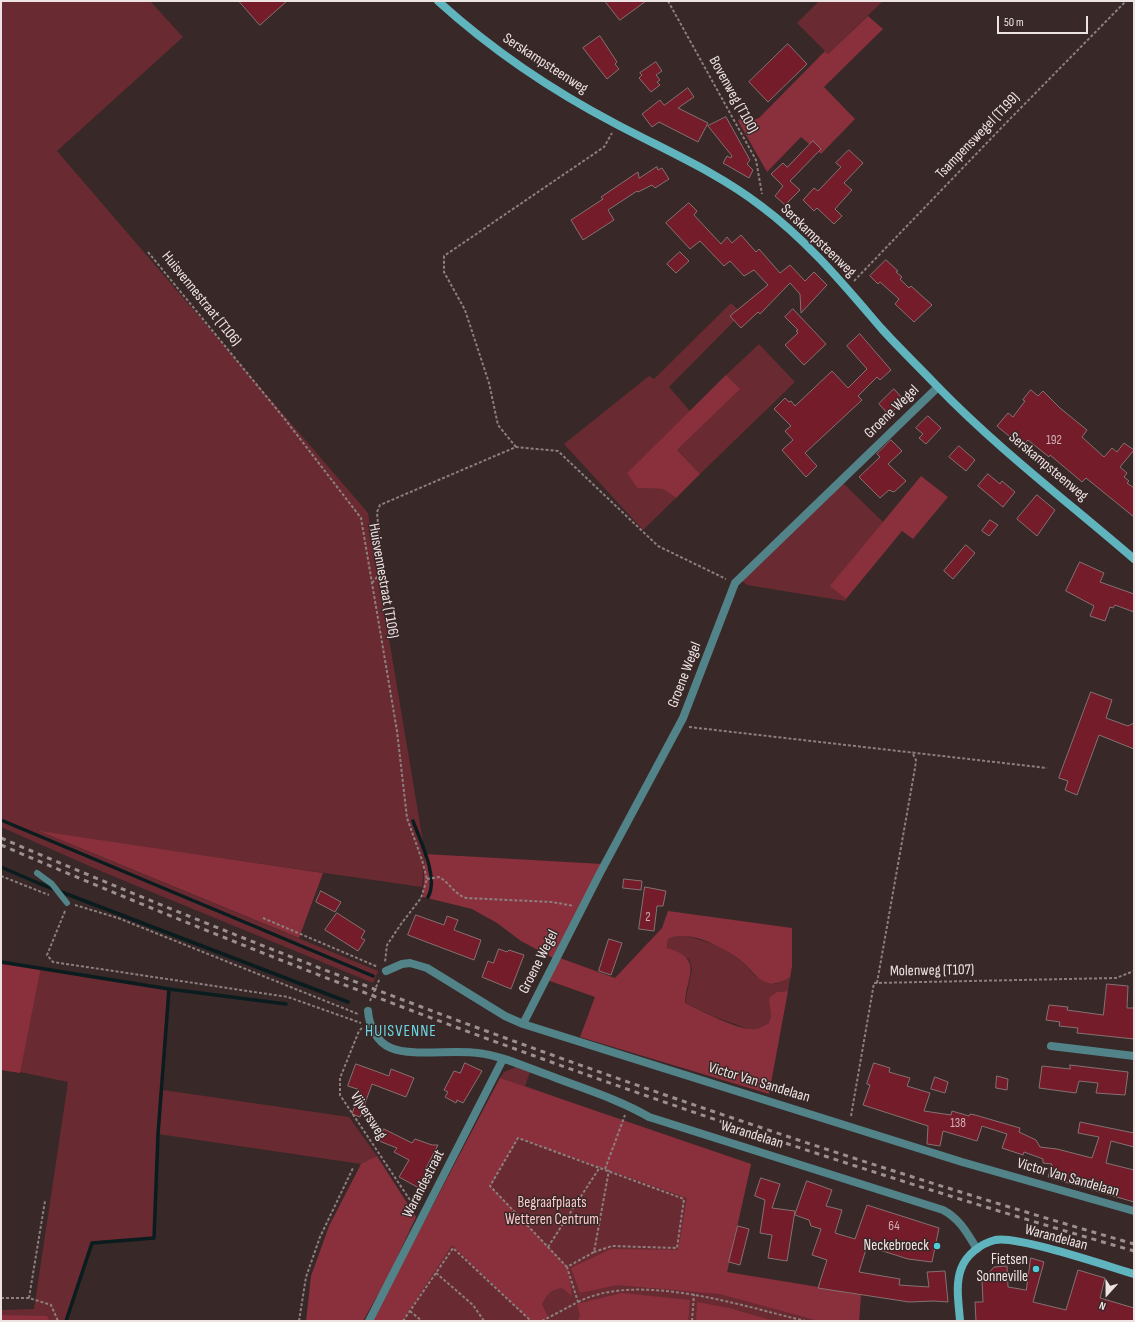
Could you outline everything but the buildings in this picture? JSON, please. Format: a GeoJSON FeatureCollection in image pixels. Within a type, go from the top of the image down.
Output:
{"type":"FeatureCollection","features":[{"type":"Feature","properties":{"kind":"street","name":"Serskampsteenweg"},"geometry":{"type":"LineString","coordinates":[[438,1],[480,38],[520,68],[561,94],[710,173],[760,205],[806,245],[848,288],[883,329],[938,387],[1012,456],[1134,559]]}},
{"type":"Feature","properties":{"kind":"street","name":"Groene Wegel"},"geometry":{"type":"LineString","coordinates":[[523,1024],[679,726],[735,584],[938,387]]}},
{"type":"Feature","properties":{"kind":"street","name":"Victor Van Sandelaan"},"geometry":{"type":"LineString","coordinates":[[386,971],[402,964],[410,963],[427,968],[505,1016],[523,1024],[962,1162],[1134,1211]]}},
{"type":"Feature","properties":{"kind":"street","name":"Warandelaan"},"geometry":{"type":"LineString","coordinates":[[368,1011],[370,1023],[378,1038],[391,1048],[409,1051],[477,1053],[503,1059],[628,1105],[649,1117],[943,1210],[960,1222],[977,1249],[995,1240],[1013,1241],[1134,1274]]}},
{"type":"Feature","properties":{"kind":"street"},"geometry":{"type":"LineString","coordinates":[[1051,1046],[1134,1056]]}},
{"type":"Feature","properties":{"kind":"street","name":"Warandestraat"},"geometry":{"type":"LineString","coordinates":[[369,1321],[503,1059]]}},
{"type":"Feature","properties":{"kind":"street"},"geometry":{"type":"LineString","coordinates":[[960,1321],[958,1295],[960,1271],[964,1263],[977,1249]]}},
{"type":"Feature","properties":{"kind":"lane"},"geometry":{"type":"LineString","coordinates":[[37,872],[52,884],[67,903]]}},
{"type":"Feature","properties":{"kind":"path","name":"Bovenweg (T100)"},"geometry":{"type":"LineString","coordinates":[[668,1],[756,160],[763,191],[760,205]]}},
{"type":"Feature","properties":{"kind":"path","name":"Tsampenswegel (T199)"},"geometry":{"type":"LineString","coordinates":[[848,288],[1005,124],[1126,1]]}},
{"type":"Feature","properties":{"kind":"path"},"geometry":{"type":"LineString","coordinates":[[516,447],[498,425],[489,383],[465,310],[444,272],[444,256],[604,147],[617,125]]}},
{"type":"Feature","properties":{"kind":"path","name":"Huisvennestraat (T106)"},"geometry":{"type":"LineString","coordinates":[[148,252],[284,418],[361,518],[397,731],[407,818],[422,860],[426,879],[421,898],[387,945],[384,957],[386,971]]}},
{"type":"Feature","properties":{"kind":"path"},"geometry":{"type":"LineString","coordinates":[[372,583],[382,570],[377,512],[380,505],[516,447],[558,451],[658,546],[735,584]]}},
{"type":"Feature","properties":{"kind":"path"},"geometry":{"type":"LineString","coordinates":[[679,726],[1047,768]]}},
{"type":"Feature","properties":{"kind":"path"},"geometry":{"type":"LineString","coordinates":[[877,983],[915,768],[916,760],[911,752]]}},
{"type":"Feature","properties":{"kind":"path"},"geometry":{"type":"LineString","coordinates":[[1,876],[67,903],[118,918],[357,1014],[363,1014],[368,1011],[376,986],[386,971],[263,918]]}},
{"type":"Feature","properties":{"kind":"path"},"geometry":{"type":"LineString","coordinates":[[426,879],[439,877],[450,886],[458,896],[466,898],[552,902],[583,907]]}},
{"type":"Feature","properties":{"kind":"path"},"geometry":{"type":"LineString","coordinates":[[67,903],[47,955],[53,962],[288,997],[357,1022],[370,1023]]}},
{"type":"Feature","properties":{"kind":"path","name":"Molenweg (T107)"},"geometry":{"type":"LineString","coordinates":[[849,1126],[874,983],[1116,978],[1134,971]]}},
{"type":"Feature","properties":{"kind":"path","name":"Vijversweg"},"geometry":{"type":"LineString","coordinates":[[370,1023],[359,1031],[349,1053],[338,1086],[340,1094],[422,1218]]}},
{"type":"Feature","properties":{"kind":"path"},"geometry":{"type":"LineString","coordinates":[[605,1169],[628,1105]]}},
{"type":"Feature","properties":{"kind":"path"},"geometry":{"type":"LineString","coordinates":[[567,1267],[594,1252],[612,1246],[677,1248],[684,1199],[609,1170],[518,1138],[490,1186],[567,1267],[578,1302]]}},
{"type":"Feature","properties":{"kind":"path"},"geometry":{"type":"LineString","coordinates":[[548,1247],[600,1167]]}},
{"type":"Feature","properties":{"kind":"path"},"geometry":{"type":"LineString","coordinates":[[299,1321],[306,1276],[320,1237],[353,1168]]}},
{"type":"Feature","properties":{"kind":"path"},"geometry":{"type":"LineString","coordinates":[[594,1252],[609,1170]]}},
{"type":"Feature","properties":{"kind":"path"},"geometry":{"type":"LineString","coordinates":[[29,1298],[45,1201]]}},
{"type":"Feature","properties":{"kind":"path"},"geometry":{"type":"LineString","coordinates":[[403,1321],[453,1248],[531,1321]]}},
{"type":"Feature","properties":{"kind":"path"},"geometry":{"type":"LineString","coordinates":[[436,1273],[473,1305],[484,1321]]}},
{"type":"Feature","properties":{"kind":"path"},"geometry":{"type":"LineString","coordinates":[[542,1321],[589,1296],[604,1292],[622,1290],[694,1294],[805,1321]]}},
{"type":"Feature","properties":{"kind":"path"},"geometry":{"type":"LineString","coordinates":[[692,1321],[694,1294]]}},
{"type":"Feature","properties":{"kind":"path"},"geometry":{"type":"LineString","coordinates":[[1,1298],[29,1298],[51,1305],[58,1321]]}},
{"type":"Feature","properties":{"kind":"path"},"geometry":{"type":"LineString","coordinates":[[410,1311],[422,1321]]}},
{"type":"Feature","properties":{"kind":"green space"},"geometry":{"type":"Polygon","coordinates":[[[1,1],[150,1],[183,37],[57,151],[368,513],[425,854],[422,887],[41,832],[378,971],[373,983],[103,872],[1,827],[1,1]]]}},
{"type":"Feature","properties":{"kind":"green space"},"geometry":{"type":"Polygon","coordinates":[[[819,1],[883,1],[828,54],[797,23],[819,1]]]}},
{"type":"Feature","properties":{"kind":"green space"},"geometry":{"type":"Polygon","coordinates":[[[731,303],[742,313],[669,387],[690,411],[627,473],[637,488],[663,489],[676,498],[643,530],[564,444],[649,376],[654,379],[731,303]]]}},
{"type":"Feature","properties":{"kind":"green space"},"geometry":{"type":"Polygon","coordinates":[[[759,344],[795,382],[700,474],[677,450],[739,389],[726,375],[759,344]]]}},
{"type":"Feature","properties":{"kind":"green space"},"geometry":{"type":"Polygon","coordinates":[[[842,482],[883,522],[831,586],[846,599],[845,601],[747,585],[742,581],[842,482]]]}},
{"type":"Feature","properties":{"kind":"green space"},"geometry":{"type":"Polygon","coordinates":[[[674,935],[684,935],[720,946],[745,964],[755,976],[776,984],[790,978],[788,991],[777,992],[770,998],[771,1015],[769,1023],[751,1030],[718,1018],[685,1003],[692,969],[689,959],[667,948],[668,939],[674,935]]]}},
{"type":"Feature","properties":{"kind":"green space"},"geometry":{"type":"Polygon","coordinates":[[[41,968],[169,989],[163,1090],[349,1117],[377,1156],[361,1164],[158,1134],[154,1238],[93,1243],[66,1321],[1,1321],[1,1310],[34,1309],[68,1082],[20,1072],[41,968]]]}},
{"type":"Feature","properties":{"kind":"green space","name":"Begraafplaats Wetteren Centrum"},"geometry":{"type":"Polygon","coordinates":[[[516,1067],[530,1072],[525,1086],[751,1164],[727,1273],[861,1294],[859,1321],[372,1321],[500,1078],[504,1072],[516,1067]]]}},
{"type":"Feature","properties":{"kind":"shaded area"},"geometry":{"type":"Polygon","coordinates":[[[868,16],[883,29],[824,87],[855,119],[821,154],[801,137],[767,172],[738,121],[743,115],[754,120],[759,118],[825,51],[828,54],[868,16]]]}},
{"type":"Feature","properties":{"kind":"shaded area"},"geometry":{"type":"Polygon","coordinates":[[[726,375],[740,389],[677,450],[700,474],[676,498],[663,489],[637,488],[627,473],[726,375]]]}},
{"type":"Feature","properties":{"kind":"shaded area"},"geometry":{"type":"Polygon","coordinates":[[[921,476],[948,497],[913,539],[902,531],[846,599],[830,586],[921,476]]]}},
{"type":"Feature","properties":{"kind":"shaded area"},"geometry":{"type":"Polygon","coordinates":[[[39,831],[323,873],[299,938],[39,831]]]}},
{"type":"Feature","properties":{"kind":"shaded area"},"geometry":{"type":"Polygon","coordinates":[[[425,854],[602,864],[553,958],[521,941],[497,923],[472,909],[423,897],[425,854]]]}},
{"type":"Feature","properties":{"kind":"shaded area"},"geometry":{"type":"Polygon","coordinates":[[[668,911],[792,928],[792,966],[790,978],[775,983],[763,981],[738,958],[708,942],[686,936],[676,936],[668,939],[667,948],[686,957],[691,969],[685,1003],[718,1019],[744,1028],[760,1028],[769,1023],[771,1015],[769,998],[777,992],[788,991],[769,1094],[580,1037],[595,997],[547,980],[560,958],[615,978],[662,928],[668,911]]]}},
{"type":"Feature","properties":{"kind":"shaded area"},"geometry":{"type":"Polygon","coordinates":[[[1,962],[41,968],[20,1073],[1,1070],[1,962]]]}},
{"type":"Feature","properties":{"kind":"shaded area","name":"Begraafplaats Wetteren Centrum"},"geometry":{"type":"Polygon","coordinates":[[[500,1078],[751,1164],[727,1272],[861,1294],[859,1321],[819,1321],[720,1294],[617,1285],[580,1293],[571,1268],[611,1249],[678,1250],[687,1198],[518,1138],[490,1186],[568,1268],[572,1296],[562,1288],[552,1291],[547,1295],[542,1304],[548,1317],[542,1321],[531,1321],[452,1245],[402,1321],[372,1321],[500,1078]]]}},
{"type":"Feature","properties":{"kind":"shaded area"},"geometry":{"type":"Polygon","coordinates":[[[377,1156],[416,1217],[388,1277],[363,1321],[306,1321],[311,1276],[329,1226],[361,1164],[377,1156]]]}},
{"type":"Feature","properties":{"kind":"shaded area"},"geometry":{"type":"Polygon","coordinates":[[[622,1293],[690,1300],[688,1321],[578,1321],[580,1315],[577,1304],[622,1293]]]}},
{"type":"Feature","properties":{"kind":"shaded area"},"geometry":{"type":"Polygon","coordinates":[[[697,1302],[729,1308],[774,1321],[696,1321],[697,1302]]]}},
{"type":"Feature","properties":{"kind":"shaded area"},"geometry":{"type":"Polygon","coordinates":[[[1,1315],[47,1316],[49,1321],[1,1321],[1,1315]]]}},
{"type":"Feature","properties":{"kind":"waterway"},"geometry":{"type":"LineString","coordinates":[[1,820],[373,976]]}},
{"type":"Feature","properties":{"kind":"waterway"},"geometry":{"type":"LineString","coordinates":[[413,821],[424,848],[430,870],[431,889],[428,897]]}},
{"type":"Feature","properties":{"kind":"waterway"},"geometry":{"type":"LineString","coordinates":[[1,867],[38,883],[348,1002]]}},
{"type":"Feature","properties":{"kind":"waterway"},"geometry":{"type":"LineString","coordinates":[[1,962],[169,989],[158,1134],[154,1238],[92,1243],[66,1321]]}},
{"type":"Feature","properties":{"kind":"waterway"},"geometry":{"type":"LineString","coordinates":[[169,989],[286,1004]]}},
{"type":"Feature","properties":{"kind":"railway"},"geometry":{"type":"LineString","coordinates":[[1,838],[280,952],[561,1058],[846,1156],[989,1201],[1134,1244]]}},
{"type":"Feature","properties":{"kind":"railway"},"geometry":{"type":"LineString","coordinates":[[1,845],[279,959],[420,1014],[561,1066],[846,1163],[1134,1251]]}},
{"type":"Feature","properties":{"kind":"place","name":"Neckebroeck"},"geometry":{"type":"Point","coordinates":[937,1246]}},
{"type":"Feature","properties":{"kind":"place","name":"Fietsen Sonneville"},"geometry":{"type":"Point","coordinates":[1036,1269]}},
{"type":"Feature","properties":{"kind":"district","name":"HUISVENNE"},"geometry":{"type":"Point","coordinates":[401,1032]}}]}
